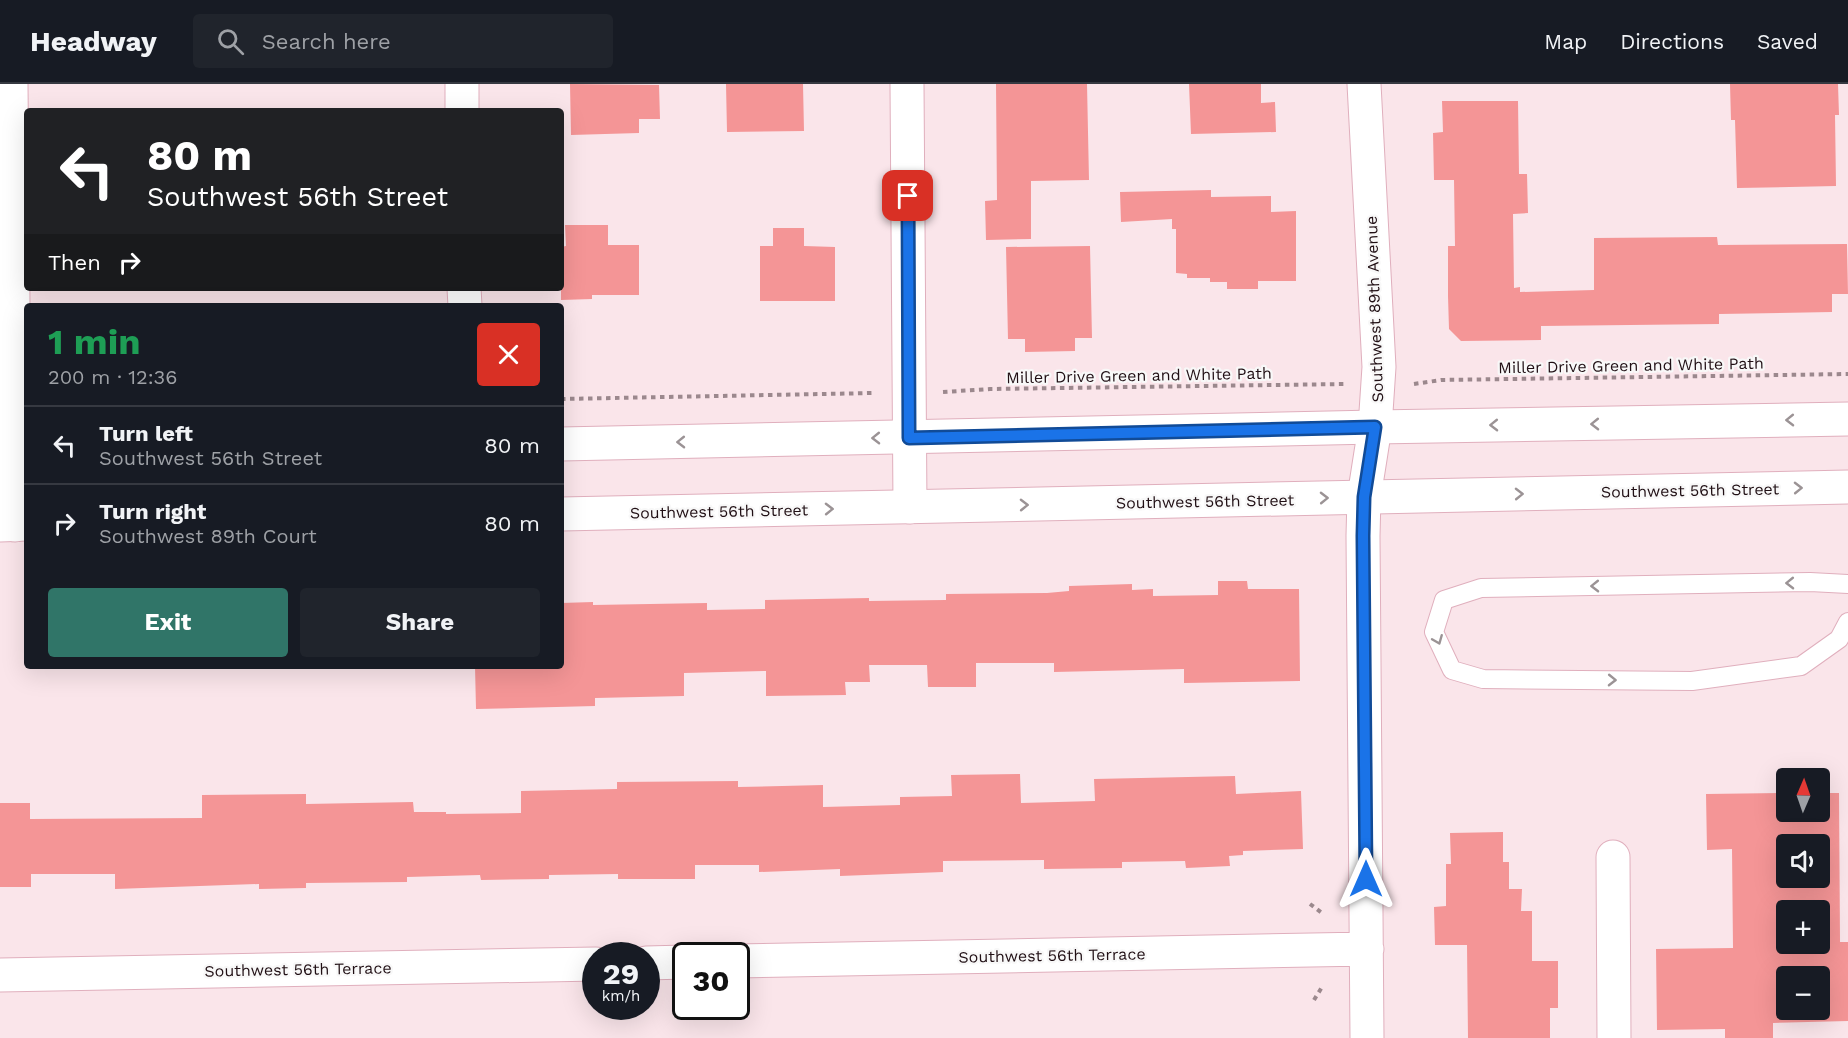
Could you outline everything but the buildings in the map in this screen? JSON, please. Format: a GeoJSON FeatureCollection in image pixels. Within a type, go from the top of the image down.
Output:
{"type":"FeatureCollection","features":[{"type":"Feature","properties":{"kind":"street"},"geometry":{"type":"LineString","coordinates":[[11,84],[14,525]]}},
{"type":"Feature","properties":{"kind":"street"},"geometry":{"type":"LineString","coordinates":[[462,84],[462,108]]}},
{"type":"Feature","properties":{"kind":"street"},"geometry":{"type":"LineString","coordinates":[[907,84],[910,507]]}},
{"type":"Feature","properties":{"kind":"street","name":"Southwest 89th Avenue"},"geometry":{"type":"LineString","coordinates":[[1364,84],[1378,367],[1375,427],[1364,497],[1363,536],[1367,1038]]}},
{"type":"Feature","properties":{"kind":"street"},"geometry":{"type":"LineString","coordinates":[[564,444],[1375,427],[1848,420]]}},
{"type":"Feature","properties":{"kind":"street","name":"Southwest 56th Street"},"geometry":{"type":"LineString","coordinates":[[564,514],[1848,487]]}},
{"type":"Feature","properties":{"kind":"street"},"geometry":{"type":"LineString","coordinates":[[1613,857],[1614,1038]]}},
{"type":"Feature","properties":{"kind":"street","name":"Southwest 56th Terrace"},"geometry":{"type":"LineString","coordinates":[[750,961],[1367,949]]}},
{"type":"Feature","properties":{"kind":"street","name":"Southwest 56th Terrace"},"geometry":{"type":"LineString","coordinates":[[0,975],[582,964]]}},
{"type":"Feature","properties":{"kind":"lane"},"geometry":{"type":"LineString","coordinates":[[1848,584],[1810,582],[1481,588],[1444,600],[1434,632],[1452,670],[1483,679],[1692,681],[1801,666],[1839,639],[1848,622]]}},
{"type":"Feature","properties":{"kind":"path","name":"Miller Drive Green and White Path"},"geometry":{"type":"LineString","coordinates":[[1415,384],[1441,380],[1848,374]]}},
{"type":"Feature","properties":{"kind":"path","name":"Miller Drive Green and White Path"},"geometry":{"type":"LineString","coordinates":[[961,392],[990,389],[1354,384]]}},
{"type":"Feature","properties":{"kind":"path"},"geometry":{"type":"LineString","coordinates":[[564,399],[862,393]]}},
{"type":"Feature","properties":{"kind":"path"},"geometry":{"type":"LineString","coordinates":[[1310,904],[1322,913]]}},
{"type":"Feature","properties":{"kind":"path"},"geometry":{"type":"LineString","coordinates":[[1314,1000],[1324,983]]}},
{"type":"Feature","properties":{"kind":"route"},"geometry":{"type":"LineString","coordinates":[[908,196],[909,438],[1375,427],[1364,497],[1363,536],[1366,879]]}}]}
